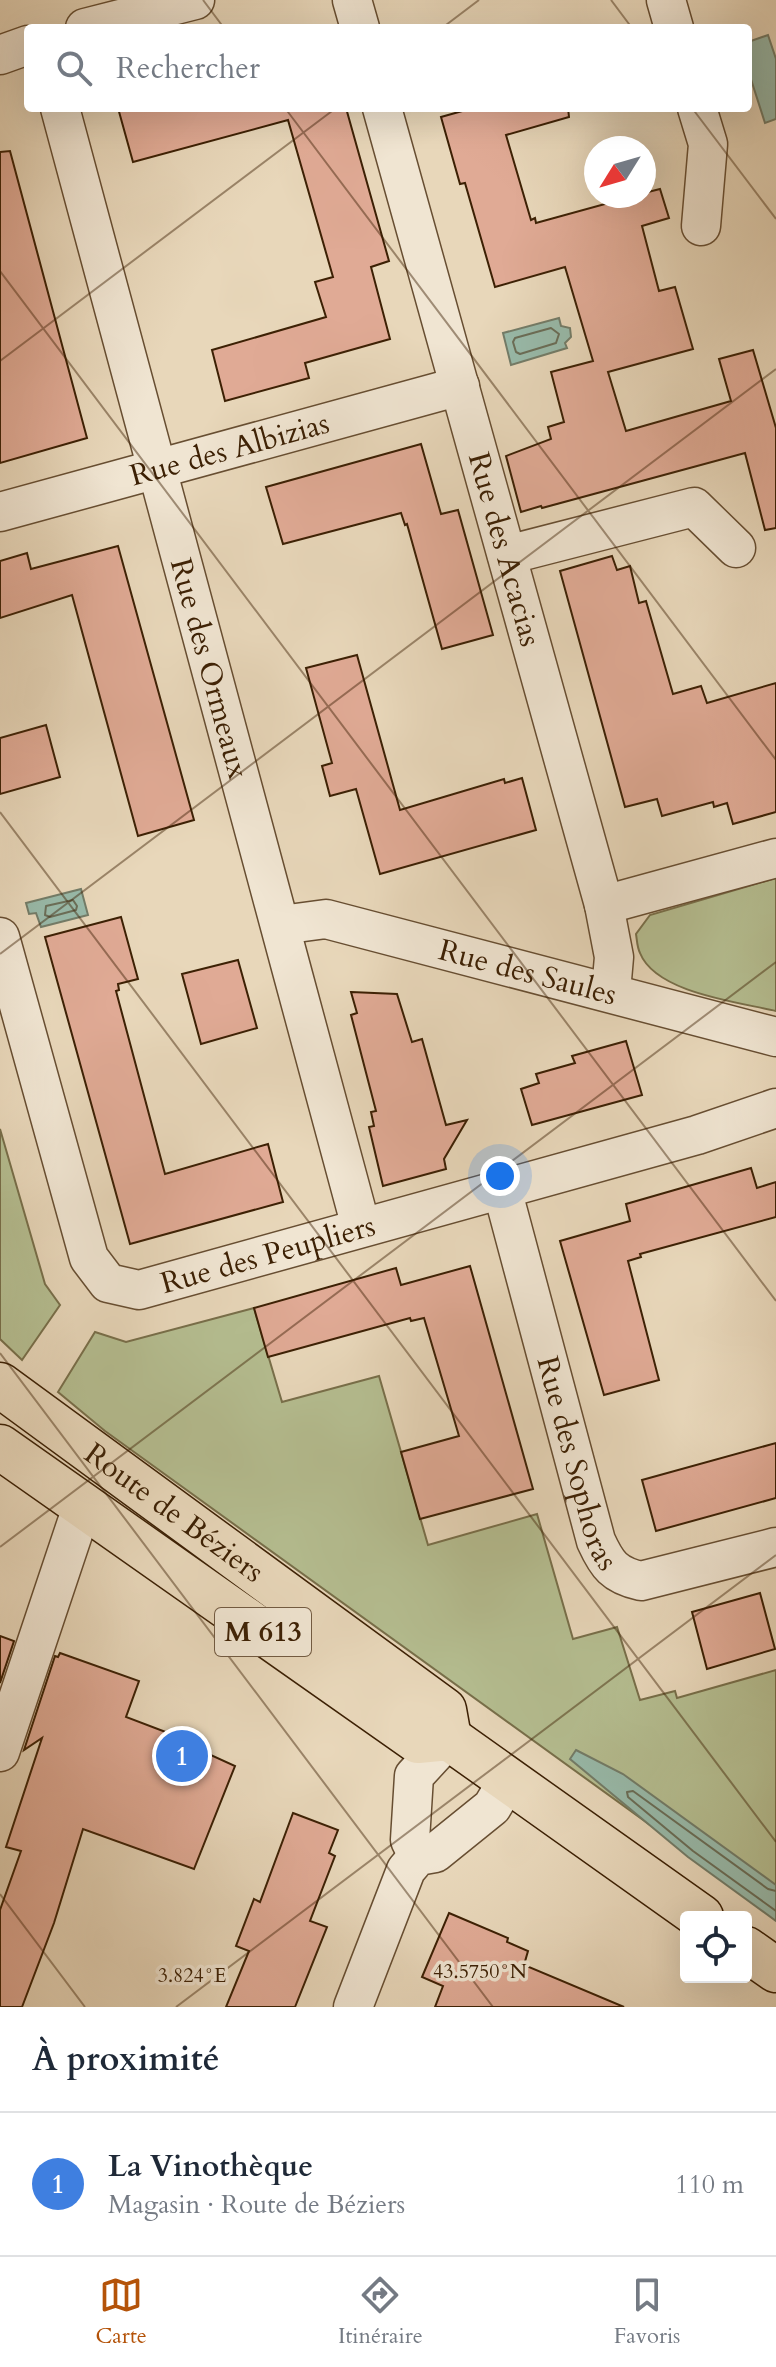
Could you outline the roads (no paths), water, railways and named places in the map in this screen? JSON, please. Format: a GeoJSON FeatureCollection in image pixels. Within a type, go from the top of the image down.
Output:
{"type":"FeatureCollection","features":[{"type":"Feature","properties":{"kind":"main road","name":"Route de Béziers"},"geometry":{"type":"LineString","coordinates":[[0,1385],[444,1710],[449,1738],[418,1741],[0,1447]]}},
{"type":"Feature","properties":{"kind":"main road"},"geometry":{"type":"LineString","coordinates":[[82,1507],[112,1467]]}},
{"type":"Feature","properties":{"kind":"main road"},"geometry":{"type":"LineString","coordinates":[[449,1738],[693,1911]]}},
{"type":"Feature","properties":{"kind":"main road"},"geometry":{"type":"LineString","coordinates":[[752,1953],[776,1970]]}},
{"type":"Feature","properties":{"kind":"street"},"geometry":{"type":"LineString","coordinates":[[352,0],[359,24]]}},
{"type":"Feature","properties":{"kind":"street"},"geometry":{"type":"LineString","coordinates":[[666,0],[673,24]]}},
{"type":"Feature","properties":{"kind":"street"},"geometry":{"type":"LineString","coordinates":[[99,24],[173,3]]}},
{"type":"Feature","properties":{"kind":"street"},"geometry":{"type":"LineString","coordinates":[[0,55],[24,46]]}},
{"type":"Feature","properties":{"kind":"street","name":"Rue des Ormeaux"},"geometry":{"type":"LineString","coordinates":[[61,112],[361,1227]]}},
{"type":"Feature","properties":{"kind":"street","name":"Rue des Acacias"},"geometry":{"type":"LineString","coordinates":[[383,112],[604,905],[614,957],[611,991]]}},
{"type":"Feature","properties":{"kind":"street"},"geometry":{"type":"LineString","coordinates":[[698,112],[708,144],[701,226]]}},
{"type":"Feature","properties":{"kind":"street","name":"Rue des Albizias"},"geometry":{"type":"LineString","coordinates":[[0,512],[460,386]]}},
{"type":"Feature","properties":{"kind":"street"},"geometry":{"type":"LineString","coordinates":[[507,555],[694,507],[736,548]]}},
{"type":"Feature","properties":{"kind":"street"},"geometry":{"type":"LineString","coordinates":[[604,905],[776,858]]}},
{"type":"Feature","properties":{"kind":"street","name":"Rue des Saules"},"geometry":{"type":"LineString","coordinates":[[281,925],[326,919],[611,991],[776,1037]]}},
{"type":"Feature","properties":{"kind":"street","name":"Rue des Peupliers"},"geometry":{"type":"LineString","coordinates":[[0,937],[89,1258],[108,1283],[139,1290],[697,1135],[776,1108]]}},
{"type":"Feature","properties":{"kind":"street","name":"Rue des Sophoras"},"geometry":{"type":"LineString","coordinates":[[502,1189],[592,1526],[605,1560],[621,1576],[641,1581],[776,1547]]}},
{"type":"Feature","properties":{"kind":"street"},"geometry":{"type":"LineString","coordinates":[[0,1752],[82,1507]]}},
{"type":"Feature","properties":{"kind":"street"},"geometry":{"type":"LineString","coordinates":[[418,1856],[410,1840],[414,1776],[449,1738]]}},
{"type":"Feature","properties":{"kind":"street"},"geometry":{"type":"LineString","coordinates":[[353,2007],[401,1882],[418,1856],[435,1853],[492,1807],[508,1780]]}},
{"type":"Feature","properties":{"kind":"water"},"geometry":{"type":"Polygon","coordinates":[[[768,35],[776,59],[776,119],[765,123],[752,82],[752,41],[768,35]]]}},
{"type":"Feature","properties":{"kind":"water"},"geometry":{"type":"Polygon","coordinates":[[[559,318],[561,326],[570,328],[571,337],[565,343],[567,348],[511,365],[503,333],[559,318]]]}},
{"type":"Feature","properties":{"kind":"water"},"geometry":{"type":"Polygon","coordinates":[[[81,889],[88,915],[41,927],[36,913],[29,914],[26,903],[81,889]]]}},
{"type":"Feature","properties":{"kind":"water"},"geometry":{"type":"Polygon","coordinates":[[[576,1750],[623,1774],[776,1885],[776,1921],[688,1857],[570,1759],[576,1750]]]}},
{"type":"Feature","properties":{"kind":"place","name":"La Vinothèque"},"geometry":{"type":"Point","coordinates":[182,1756]}}]}
